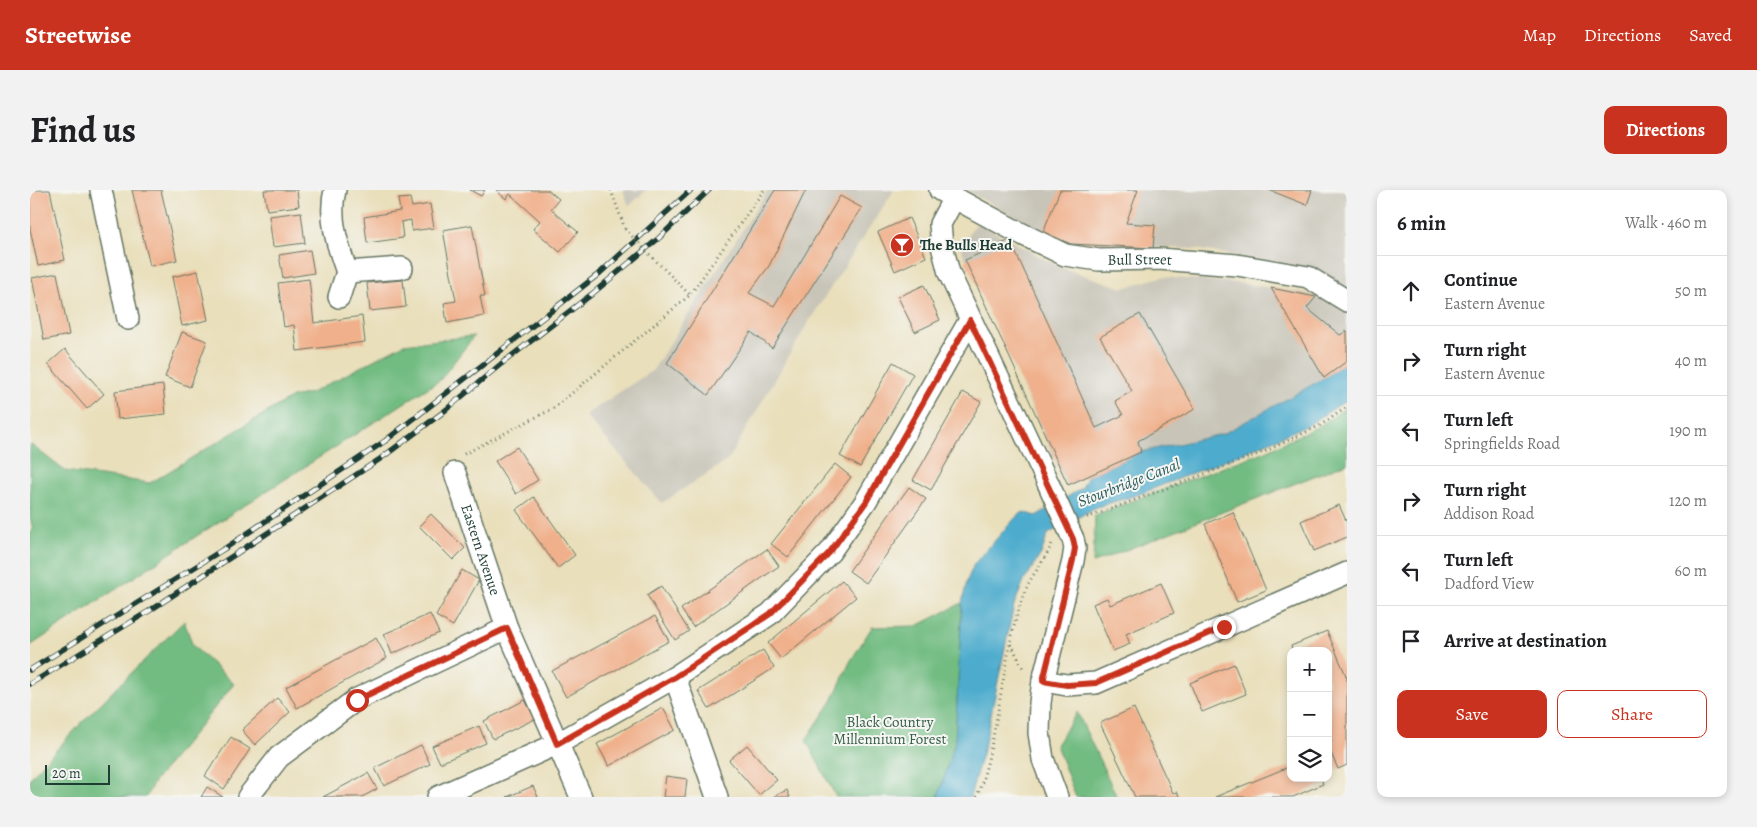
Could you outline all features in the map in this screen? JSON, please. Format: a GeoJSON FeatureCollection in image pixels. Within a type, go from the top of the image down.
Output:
{"type":"FeatureCollection","features":[{"type":"Feature","properties":{"kind":"street"},"geometry":{"type":"LineString","coordinates":[[101,190],[128,319]]}},
{"type":"Feature","properties":{"kind":"street"},"geometry":{"type":"LineString","coordinates":[[335,190],[333,220],[339,251],[347,272],[339,297]]}},
{"type":"Feature","properties":{"kind":"street"},"geometry":{"type":"LineString","coordinates":[[947,194],[940,224],[942,246],[949,273],[1048,483],[1063,539],[1075,548],[1043,681],[1040,703],[1039,733],[1043,759],[1057,797]]}},
{"type":"Feature","properties":{"kind":"street","name":"Bull Street"},"geometry":{"type":"LineString","coordinates":[[947,194],[1065,255],[1099,260],[1159,259],[1246,266],[1308,276],[1347,301]]}},
{"type":"Feature","properties":{"kind":"street"},"geometry":{"type":"LineString","coordinates":[[347,272],[402,268]]}},
{"type":"Feature","properties":{"kind":"street"},"geometry":{"type":"LineString","coordinates":[[438,797],[557,744],[675,677],[770,614],[830,552],[866,502],[970,320]]}},
{"type":"Feature","properties":{"kind":"street","name":"Eastern Avenue"},"geometry":{"type":"LineString","coordinates":[[455,473],[507,628],[581,797]]}},
{"type":"Feature","properties":{"kind":"street"},"geometry":{"type":"LineString","coordinates":[[1043,681],[1067,685],[1096,683],[1347,573]]}},
{"type":"Feature","properties":{"kind":"street"},"geometry":{"type":"LineString","coordinates":[[248,797],[278,757],[357,700],[507,628]]}},
{"type":"Feature","properties":{"kind":"street"},"geometry":{"type":"LineString","coordinates":[[675,677],[718,797]]}},
{"type":"Feature","properties":{"kind":"path"},"geometry":{"type":"LineString","coordinates":[[611,190],[625,229],[690,295]]}},
{"type":"Feature","properties":{"kind":"path"},"geometry":{"type":"LineString","coordinates":[[455,473],[461,455],[554,408],[690,295],[764,190]]}},
{"type":"Feature","properties":{"kind":"path"},"geometry":{"type":"LineString","coordinates":[[1081,518],[1095,515],[1266,451],[1320,425],[1347,407]]}},
{"type":"Feature","properties":{"kind":"path"},"geometry":{"type":"LineString","coordinates":[[977,797],[998,715],[1011,644],[1023,595],[1051,545],[1063,539]]}},
{"type":"Feature","properties":{"kind":"shaded area"},"geometry":{"type":"Polygon","coordinates":[[[623,190],[646,190],[629,206],[623,190]]]}},
{"type":"Feature","properties":{"kind":"shaded area"},"geometry":{"type":"Polygon","coordinates":[[[768,190],[894,190],[811,318],[728,460],[662,503],[585,415],[653,370],[768,190]]]}},
{"type":"Feature","properties":{"kind":"shaded area"},"geometry":{"type":"Polygon","coordinates":[[[965,190],[1347,190],[1347,288],[1313,270],[1197,249],[1071,244],[1043,232],[965,190]]]}},
{"type":"Feature","properties":{"kind":"shaded area"},"geometry":{"type":"Polygon","coordinates":[[[978,223],[1059,267],[1123,288],[1161,277],[1238,283],[1307,293],[1337,304],[1347,310],[1347,360],[1324,378],[1223,434],[1176,443],[1088,476],[1067,487],[961,248],[971,230],[978,223]]]}},
{"type":"Feature","properties":{"kind":"green space"},"geometry":{"type":"Polygon","coordinates":[[[474,336],[440,380],[189,541],[30,646],[30,532],[33,530],[30,517],[30,444],[65,471],[150,483],[292,397],[311,393],[404,344],[474,336]]]}},
{"type":"Feature","properties":{"kind":"green space"},"geometry":{"type":"Polygon","coordinates":[[[1347,407],[1347,463],[1093,563],[1095,515],[1266,451],[1321,425],[1347,407]]]}},
{"type":"Feature","properties":{"kind":"green space","name":"Black Country Millennium Forest"},"geometry":{"type":"Polygon","coordinates":[[[962,603],[955,742],[938,797],[836,797],[806,740],[832,701],[850,662],[872,627],[917,626],[962,603]]]}},
{"type":"Feature","properties":{"kind":"green space"},"geometry":{"type":"Polygon","coordinates":[[[184,621],[193,646],[234,684],[154,782],[146,797],[30,797],[30,778],[88,716],[184,621]]]}},
{"type":"Feature","properties":{"kind":"green space"},"geometry":{"type":"Polygon","coordinates":[[[1077,712],[1117,797],[1076,797],[1056,745],[1077,712]]]}},
{"type":"Feature","properties":{"kind":"water","name":"Stourbridge Canal"},"geometry":{"type":"Polygon","coordinates":[[[1347,361],[1347,400],[1308,425],[1140,494],[1097,507],[1048,534],[1041,554],[1024,581],[1014,605],[985,743],[970,797],[938,797],[955,742],[962,603],[967,581],[974,564],[1018,515],[1024,512],[1036,516],[1082,488],[1088,476],[1141,452],[1223,434],[1324,378],[1347,361]]]}},
{"type":"Feature","properties":{"kind":"building"},"geometry":{"type":"Polygon","coordinates":[[[30,190],[50,190],[65,260],[38,266],[30,229],[30,190]]]}},
{"type":"Feature","properties":{"kind":"building"},"geometry":{"type":"Polygon","coordinates":[[[132,190],[161,190],[177,260],[150,266],[132,190]]]}},
{"type":"Feature","properties":{"kind":"building"},"geometry":{"type":"Polygon","coordinates":[[[264,190],[297,190],[299,206],[267,210],[264,190]]]}},
{"type":"Feature","properties":{"kind":"building"},"geometry":{"type":"Polygon","coordinates":[[[470,190],[485,190],[481,196],[470,190]]]}},
{"type":"Feature","properties":{"kind":"building"},"geometry":{"type":"Polygon","coordinates":[[[496,190],[548,190],[559,199],[551,209],[578,232],[560,252],[533,229],[540,221],[510,194],[506,199],[496,190]]]}},
{"type":"Feature","properties":{"kind":"building"},"geometry":{"type":"Polygon","coordinates":[[[775,190],[806,190],[769,266],[749,293],[774,306],[840,196],[862,208],[772,348],[751,332],[708,395],[667,363],[775,190]]]}},
{"type":"Feature","properties":{"kind":"building"},"geometry":{"type":"Polygon","coordinates":[[[1060,190],[1138,190],[1126,223],[1155,225],[1153,248],[1071,244],[1043,232],[1060,190]]]}},
{"type":"Feature","properties":{"kind":"building"},"geometry":{"type":"Polygon","coordinates":[[[1269,190],[1312,190],[1307,205],[1269,190]]]}},
{"type":"Feature","properties":{"kind":"building"},"geometry":{"type":"Polygon","coordinates":[[[410,198],[412,207],[430,204],[434,228],[412,231],[411,220],[401,222],[403,238],[367,243],[364,217],[400,211],[398,199],[410,198]]]}},
{"type":"Feature","properties":{"kind":"building"},"geometry":{"type":"Polygon","coordinates":[[[301,212],[305,243],[273,247],[269,216],[301,212]]]}},
{"type":"Feature","properties":{"kind":"building","name":"The Bulls Head"},"geometry":{"type":"Polygon","coordinates":[[[909,218],[926,257],[895,271],[878,232],[909,218]]]}},
{"type":"Feature","properties":{"kind":"building"},"geometry":{"type":"Polygon","coordinates":[[[472,225],[485,296],[480,296],[484,316],[447,323],[444,303],[456,301],[443,230],[472,225]]]}},
{"type":"Feature","properties":{"kind":"building"},"geometry":{"type":"Polygon","coordinates":[[[1010,240],[1096,428],[1123,415],[1115,401],[1132,391],[1100,337],[1140,314],[1195,409],[1138,441],[1141,452],[1068,485],[965,260],[1010,240]]]}},
{"type":"Feature","properties":{"kind":"building"},"geometry":{"type":"Polygon","coordinates":[[[310,250],[314,273],[283,278],[279,255],[310,250]]]}},
{"type":"Feature","properties":{"kind":"building"},"geometry":{"type":"Polygon","coordinates":[[[198,271],[208,320],[182,326],[172,277],[198,271]]]}},
{"type":"Feature","properties":{"kind":"building"},"geometry":{"type":"Polygon","coordinates":[[[57,273],[69,335],[44,340],[32,278],[57,273]]]}},
{"type":"Feature","properties":{"kind":"building"},"geometry":{"type":"Polygon","coordinates":[[[309,279],[314,323],[362,316],[365,342],[297,351],[294,325],[284,327],[278,283],[309,279]]]}},
{"type":"Feature","properties":{"kind":"building"},"geometry":{"type":"Polygon","coordinates":[[[403,280],[406,307],[370,311],[367,283],[403,280]]]}},
{"type":"Feature","properties":{"kind":"building"},"geometry":{"type":"Polygon","coordinates":[[[924,285],[940,320],[915,332],[898,297],[924,285]]]}},
{"type":"Feature","properties":{"kind":"building"},"geometry":{"type":"Polygon","coordinates":[[[1271,288],[1316,297],[1307,308],[1340,335],[1347,331],[1347,361],[1324,378],[1271,288]]]}},
{"type":"Feature","properties":{"kind":"building"},"geometry":{"type":"Polygon","coordinates":[[[182,332],[207,341],[190,387],[165,377],[182,332]]]}},
{"type":"Feature","properties":{"kind":"building"},"geometry":{"type":"Polygon","coordinates":[[[65,349],[104,394],[87,409],[48,364],[65,349]]]}},
{"type":"Feature","properties":{"kind":"building"},"geometry":{"type":"Polygon","coordinates":[[[893,362],[913,374],[860,467],[840,456],[893,362]]]}},
{"type":"Feature","properties":{"kind":"building"},"geometry":{"type":"Polygon","coordinates":[[[163,385],[166,414],[118,419],[115,391],[163,385]]]}},
{"type":"Feature","properties":{"kind":"building"},"geometry":{"type":"Polygon","coordinates":[[[963,392],[981,402],[931,490],[913,480],[963,392]]]}},
{"type":"Feature","properties":{"kind":"building"},"geometry":{"type":"Polygon","coordinates":[[[517,447],[538,480],[516,494],[495,461],[517,447]]]}},
{"type":"Feature","properties":{"kind":"building"},"geometry":{"type":"Polygon","coordinates":[[[835,464],[851,477],[788,557],[771,544],[835,464]]]}},
{"type":"Feature","properties":{"kind":"building"},"geometry":{"type":"Polygon","coordinates":[[[909,487],[926,499],[866,583],[849,571],[909,487]]]}},
{"type":"Feature","properties":{"kind":"building"},"geometry":{"type":"Polygon","coordinates":[[[534,497],[575,555],[558,568],[516,510],[534,497]]]}},
{"type":"Feature","properties":{"kind":"building"},"geometry":{"type":"Polygon","coordinates":[[[1339,505],[1347,523],[1347,537],[1314,551],[1301,521],[1339,505]]]}},
{"type":"Feature","properties":{"kind":"building"},"geometry":{"type":"Polygon","coordinates":[[[1233,512],[1266,590],[1237,602],[1205,524],[1233,512]]]}},
{"type":"Feature","properties":{"kind":"building"},"geometry":{"type":"Polygon","coordinates":[[[431,514],[465,548],[453,560],[419,526],[431,514]]]}},
{"type":"Feature","properties":{"kind":"building"},"geometry":{"type":"Polygon","coordinates":[[[767,549],[779,566],[693,627],[681,609],[767,549]]]}},
{"type":"Feature","properties":{"kind":"building"},"geometry":{"type":"Polygon","coordinates":[[[462,570],[479,580],[453,626],[436,616],[462,570]]]}},
{"type":"Feature","properties":{"kind":"building"},"geometry":{"type":"Polygon","coordinates":[[[842,581],[856,597],[781,659],[768,643],[842,581]]]}},
{"type":"Feature","properties":{"kind":"building"},"geometry":{"type":"Polygon","coordinates":[[[1161,583],[1174,613],[1126,634],[1130,644],[1113,651],[1093,604],[1107,598],[1110,605],[1161,583]]]}},
{"type":"Feature","properties":{"kind":"building"},"geometry":{"type":"Polygon","coordinates":[[[661,586],[689,631],[675,640],[647,595],[661,586]]]}},
{"type":"Feature","properties":{"kind":"building"},"geometry":{"type":"Polygon","coordinates":[[[430,614],[439,633],[392,654],[384,634],[430,614]]]}},
{"type":"Feature","properties":{"kind":"building"},"geometry":{"type":"Polygon","coordinates":[[[655,616],[669,641],[566,697],[552,671],[655,616]]]}},
{"type":"Feature","properties":{"kind":"building"},"geometry":{"type":"Polygon","coordinates":[[[1327,631],[1347,678],[1347,765],[1338,769],[1332,755],[1332,647],[1291,646],[1327,631]]]}},
{"type":"Feature","properties":{"kind":"building"},"geometry":{"type":"Polygon","coordinates":[[[376,638],[387,658],[297,708],[286,687],[376,638]]]}},
{"type":"Feature","properties":{"kind":"building"},"geometry":{"type":"Polygon","coordinates":[[[763,650],[774,668],[709,709],[698,691],[763,650]]]}},
{"type":"Feature","properties":{"kind":"building"},"geometry":{"type":"Polygon","coordinates":[[[1234,664],[1246,694],[1202,712],[1190,683],[1234,664]]]}},
{"type":"Feature","properties":{"kind":"building"},"geometry":{"type":"Polygon","coordinates":[[[277,698],[290,712],[255,745],[242,730],[277,698]]]}},
{"type":"Feature","properties":{"kind":"building"},"geometry":{"type":"Polygon","coordinates":[[[525,700],[535,719],[493,739],[484,721],[525,700]]]}},
{"type":"Feature","properties":{"kind":"building"},"geometry":{"type":"Polygon","coordinates":[[[663,708],[675,730],[609,766],[597,744],[663,708]]]}},
{"type":"Feature","properties":{"kind":"building"},"geometry":{"type":"Polygon","coordinates":[[[1134,708],[1173,793],[1177,792],[1180,797],[1135,797],[1100,723],[1134,708]]]}},
{"type":"Feature","properties":{"kind":"building"},"geometry":{"type":"Polygon","coordinates":[[[479,726],[486,743],[440,763],[432,746],[479,726]]]}},
{"type":"Feature","properties":{"kind":"building"},"geometry":{"type":"Polygon","coordinates":[[[231,737],[250,749],[224,789],[205,776],[231,737]]]}},
{"type":"Feature","properties":{"kind":"building"},"geometry":{"type":"Polygon","coordinates":[[[421,745],[430,764],[384,786],[375,768],[421,745]]]}},
{"type":"Feature","properties":{"kind":"building"},"geometry":{"type":"Polygon","coordinates":[[[747,745],[777,780],[759,795],[729,760],[747,745]]]}},
{"type":"Feature","properties":{"kind":"building"},"geometry":{"type":"Polygon","coordinates":[[[1287,768],[1287,782],[1322,782],[1323,784],[1293,797],[1215,797],[1287,768]]]}},
{"type":"Feature","properties":{"kind":"building"},"geometry":{"type":"Polygon","coordinates":[[[368,773],[377,789],[362,797],[323,797],[368,773]]]}},
{"type":"Feature","properties":{"kind":"building"},"geometry":{"type":"Polygon","coordinates":[[[666,776],[687,779],[685,797],[663,797],[666,776]]]}},
{"type":"Feature","properties":{"kind":"building"},"geometry":{"type":"Polygon","coordinates":[[[533,786],[538,797],[507,797],[533,786]]]}},
{"type":"Feature","properties":{"kind":"building"},"geometry":{"type":"Polygon","coordinates":[[[207,787],[223,797],[201,797],[207,787]]]}},
{"type":"Feature","properties":{"kind":"building"},"geometry":{"type":"Polygon","coordinates":[[[787,790],[790,797],[773,797],[787,790]]]}},
{"type":"Feature","properties":{"kind":"railway"},"geometry":{"type":"LineString","coordinates":[[30,670],[227,547],[385,441],[600,273],[691,190]]}},
{"type":"Feature","properties":{"kind":"railway"},"geometry":{"type":"LineString","coordinates":[[30,684],[149,611],[380,459],[442,413],[501,364],[592,294],[659,238],[709,190]]}},
{"type":"Feature","properties":{"kind":"place","name":"The Bulls Head"},"geometry":{"type":"Point","coordinates":[902,245]}},
{"type":"Feature","properties":{"kind":"route"},"geometry":{"type":"LineString","coordinates":[[357,700],[507,628],[557,744],[675,677],[770,614],[830,552],[866,502],[970,320],[1048,483],[1073,539],[1075,548],[1043,681],[1067,685],[1096,683],[1224,627]]}}]}
